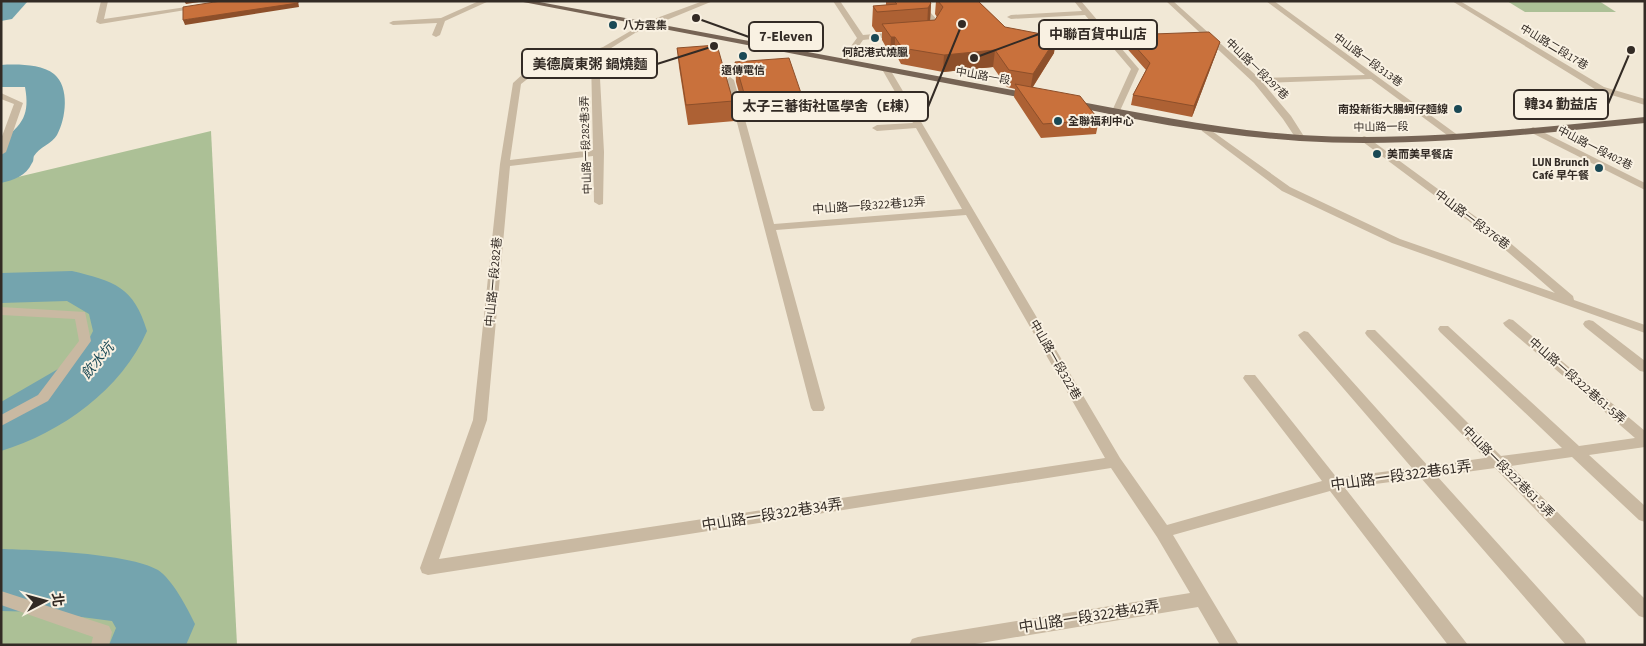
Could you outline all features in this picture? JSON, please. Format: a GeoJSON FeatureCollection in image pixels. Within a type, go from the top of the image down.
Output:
{"type":"FeatureCollection","features":[{"type":"Feature","properties":{"kind":"main road","name":"中山路一段"},"geometry":{"type":"LineString","coordinates":[[521,1],[646,26],[1040,98]]}},
{"type":"Feature","properties":{"kind":"main road","name":"中山路一段"},"geometry":{"type":"LineString","coordinates":[[1059,101],[1205,129],[1300,138],[1364,139],[1454,136],[1645,120]]}},
{"type":"Feature","properties":{"kind":"street"},"geometry":{"type":"LineString","coordinates":[[104,1],[100,22],[207,6]]}},
{"type":"Feature","properties":{"kind":"street"},"geometry":{"type":"LineString","coordinates":[[394,23],[442,20],[486,1]]}},
{"type":"Feature","properties":{"kind":"street"},"geometry":{"type":"LineString","coordinates":[[604,49],[646,26],[710,1]]}},
{"type":"Feature","properties":{"kind":"street"},"geometry":{"type":"LineString","coordinates":[[836,1],[861,38]]}},
{"type":"Feature","properties":{"kind":"street"},"geometry":{"type":"LineString","coordinates":[[916,1],[936,24],[931,32],[922,32]]}},
{"type":"Feature","properties":{"kind":"street"},"geometry":{"type":"LineString","coordinates":[[1077,1],[1136,69],[1116,111]]}},
{"type":"Feature","properties":{"kind":"street","name":"中山路一段297巷"},"geometry":{"type":"LineString","coordinates":[[1169,1],[1256,81],[1286,112],[1300,138]]}},
{"type":"Feature","properties":{"kind":"street","name":"中山路一段313巷"},"geometry":{"type":"LineString","coordinates":[[1269,1],[1370,77],[1454,136]]}},
{"type":"Feature","properties":{"kind":"street","name":"中山路二段17巷"},"geometry":{"type":"LineString","coordinates":[[1455,1],[1601,89],[1645,102]]}},
{"type":"Feature","properties":{"kind":"street"},"geometry":{"type":"LineString","coordinates":[[1011,17],[1088,13]]}},
{"type":"Feature","properties":{"kind":"street"},"geometry":{"type":"LineString","coordinates":[[436,35],[442,20]]}},
{"type":"Feature","properties":{"kind":"street"},"geometry":{"type":"LineString","coordinates":[[844,61],[861,38],[905,34]]}},
{"type":"Feature","properties":{"kind":"street","name":"中山路一段282巷3弄"},"geometry":{"type":"LineString","coordinates":[[599,202],[595,59],[604,49]]}},
{"type":"Feature","properties":{"kind":"street","name":"中山路一段282巷"},"geometry":{"type":"LineString","coordinates":[[428,568],[480,420],[505,164],[517,83],[527,75],[604,49]]}},
{"type":"Feature","properties":{"kind":"street","name":"中山路一段322巷"},"geometry":{"type":"LineString","coordinates":[[888,71],[1115,462],[1163,532],[1230,645]]}},
{"type":"Feature","properties":{"kind":"street"},"geometry":{"type":"LineString","coordinates":[[1256,81],[1370,77]]}},
{"type":"Feature","properties":{"kind":"street"},"geometry":{"type":"LineString","coordinates":[[730,80],[771,227],[818,408]]}},
{"type":"Feature","properties":{"kind":"street"},"geometry":{"type":"LineString","coordinates":[[1,96],[19,103],[1,152]]}},
{"type":"Feature","properties":{"kind":"street"},"geometry":{"type":"LineString","coordinates":[[877,128],[918,125]]}},
{"type":"Feature","properties":{"kind":"street"},"geometry":{"type":"LineString","coordinates":[[1205,129],[1286,190],[1396,241],[1645,329]]}},
{"type":"Feature","properties":{"kind":"street","name":"中山路一段402巷"},"geometry":{"type":"LineString","coordinates":[[1533,130],[1645,187]]}},
{"type":"Feature","properties":{"kind":"street","name":"中山路一段376巷"},"geometry":{"type":"LineString","coordinates":[[1364,139],[1498,238],[1576,305]]}},
{"type":"Feature","properties":{"kind":"street"},"geometry":{"type":"LineString","coordinates":[[505,164],[599,152]]}},
{"type":"Feature","properties":{"kind":"street","name":"中山路一段322巷12弄"},"geometry":{"type":"LineString","coordinates":[[771,227],[969,212]]}},
{"type":"Feature","properties":{"kind":"street"},"geometry":{"type":"LineString","coordinates":[[1,311],[81,315],[85,341],[43,398],[1,421]]}},
{"type":"Feature","properties":{"kind":"street","name":"中山路一段322巷61-5弄"},"geometry":{"type":"LineString","coordinates":[[1509,323],[1645,441]]}},
{"type":"Feature","properties":{"kind":"street"},"geometry":{"type":"LineString","coordinates":[[1588,324],[1645,368]]}},
{"type":"Feature","properties":{"kind":"street"},"geometry":{"type":"LineString","coordinates":[[1444,329],[1645,516]]}},
{"type":"Feature","properties":{"kind":"street","name":"中山路一段322巷61-3弄"},"geometry":{"type":"LineString","coordinates":[[1370,333],[1645,612]]}},
{"type":"Feature","properties":{"kind":"street"},"geometry":{"type":"LineString","coordinates":[[1304,336],[1578,645]]}},
{"type":"Feature","properties":{"kind":"street"},"geometry":{"type":"LineString","coordinates":[[1250,378],[1459,645]]}},
{"type":"Feature","properties":{"kind":"street","name":"中山路一段322巷61弄"},"geometry":{"type":"LineString","coordinates":[[1163,532],[1333,484],[1645,441]]}},
{"type":"Feature","properties":{"kind":"street","name":"中山路一段322巷34弄"},"geometry":{"type":"LineString","coordinates":[[428,568],[1115,462]]}},
{"type":"Feature","properties":{"kind":"street"},"geometry":{"type":"LineString","coordinates":[[1,598],[103,632],[100,645]]}},
{"type":"Feature","properties":{"kind":"street","name":"中山路一段322巷42弄"},"geometry":{"type":"LineString","coordinates":[[918,645],[1202,599]]}},
{"type":"Feature","properties":{"kind":"green space"},"geometry":{"type":"Polygon","coordinates":[[[1507,1],[1599,1],[1616,12],[1525,12],[1507,1]]]}},
{"type":"Feature","properties":{"kind":"green space"},"geometry":{"type":"Polygon","coordinates":[[[211,131],[237,645],[1,645],[1,181],[211,131]]]}},
{"type":"Feature","properties":{"kind":"building"},"geometry":{"type":"Polygon","coordinates":[[[221,1],[298,1],[298,3],[183,20],[183,7],[221,1]]]}},
{"type":"Feature","properties":{"kind":"building"},"geometry":{"type":"Polygon","coordinates":[[[894,1],[929,1],[931,3],[928,8],[877,12],[873,6],[897,4],[894,1]]]}},
{"type":"Feature","properties":{"kind":"building"},"geometry":{"type":"Polygon","coordinates":[[[938,1],[978,1],[1005,27],[1057,37],[1033,74],[1009,70],[995,50],[944,55],[902,48],[895,37],[891,37],[882,24],[935,20],[943,7],[938,1]]]}},
{"type":"Feature","properties":{"kind":"building"},"geometry":{"type":"Polygon","coordinates":[[[1209,32],[1220,42],[1194,106],[1133,95],[1150,63],[1125,35],[1209,32]]]}},
{"type":"Feature","properties":{"kind":"building"},"geometry":{"type":"Polygon","coordinates":[[[717,45],[733,101],[686,105],[677,48],[717,45]]]}},
{"type":"Feature","properties":{"kind":"building"},"geometry":{"type":"Polygon","coordinates":[[[789,58],[802,96],[746,100],[735,62],[789,58]]]}},
{"type":"Feature","properties":{"kind":"building"},"geometry":{"type":"Polygon","coordinates":[[[1015,84],[1080,96],[1099,120],[1043,124],[1015,84]]]}},
{"type":"Feature","properties":{"kind":"waterway","name":"飲水坑"},"geometry":{"type":"LineString","coordinates":[[1,12],[13,1]]}},
{"type":"Feature","properties":{"kind":"waterway","name":"飲水坑"},"geometry":{"type":"LineString","coordinates":[[1,76],[17,75],[37,79],[42,82],[47,103],[38,133],[15,150],[12,162],[1,170]]}},
{"type":"Feature","properties":{"kind":"waterway","name":"飲水坑"},"geometry":{"type":"LineString","coordinates":[[1,288],[72,286],[89,292],[110,304],[115,312],[120,331],[113,346],[79,383],[54,400],[1,429]]}},
{"type":"Feature","properties":{"kind":"waterway","name":"飲水坑"},"geometry":{"type":"LineString","coordinates":[[1,580],[43,581],[133,593],[157,624],[147,645]]}},
{"type":"Feature","properties":{"kind":"place","name":"7-Eleven"},"geometry":{"type":"Point","coordinates":[696,18]}},
{"type":"Feature","properties":{"kind":"place","name":"太子三蕃街社區學舍（E棟）"},"geometry":{"type":"Point","coordinates":[962,24]}},
{"type":"Feature","properties":{"kind":"place","name":"八方雲集"},"geometry":{"type":"Point","coordinates":[613,25]}},
{"type":"Feature","properties":{"kind":"place","name":"何記港式燒臘"},"geometry":{"type":"Point","coordinates":[875,38]}},
{"type":"Feature","properties":{"kind":"place","name":"美德廣東粥 鍋燒麵"},"geometry":{"type":"Point","coordinates":[714,46]}},
{"type":"Feature","properties":{"kind":"place","name":"韓34 勤益店"},"geometry":{"type":"Point","coordinates":[1631,50]}},
{"type":"Feature","properties":{"kind":"place","name":"遠傳電信"},"geometry":{"type":"Point","coordinates":[743,56]}},
{"type":"Feature","properties":{"kind":"place","name":"中聯百貨中山店"},"geometry":{"type":"Point","coordinates":[974,58]}},
{"type":"Feature","properties":{"kind":"place","name":"南投新街大腸蚵仔麵線"},"geometry":{"type":"Point","coordinates":[1458,109]}},
{"type":"Feature","properties":{"kind":"place","name":"全聯福利中心"},"geometry":{"type":"Point","coordinates":[1058,121]}},
{"type":"Feature","properties":{"kind":"place","name":"美而美早餐店"},"geometry":{"type":"Point","coordinates":[1377,154]}},
{"type":"Feature","properties":{"kind":"place","name":"LUN Brunch Café 早午餐"},"geometry":{"type":"Point","coordinates":[1599,168]}}]}
